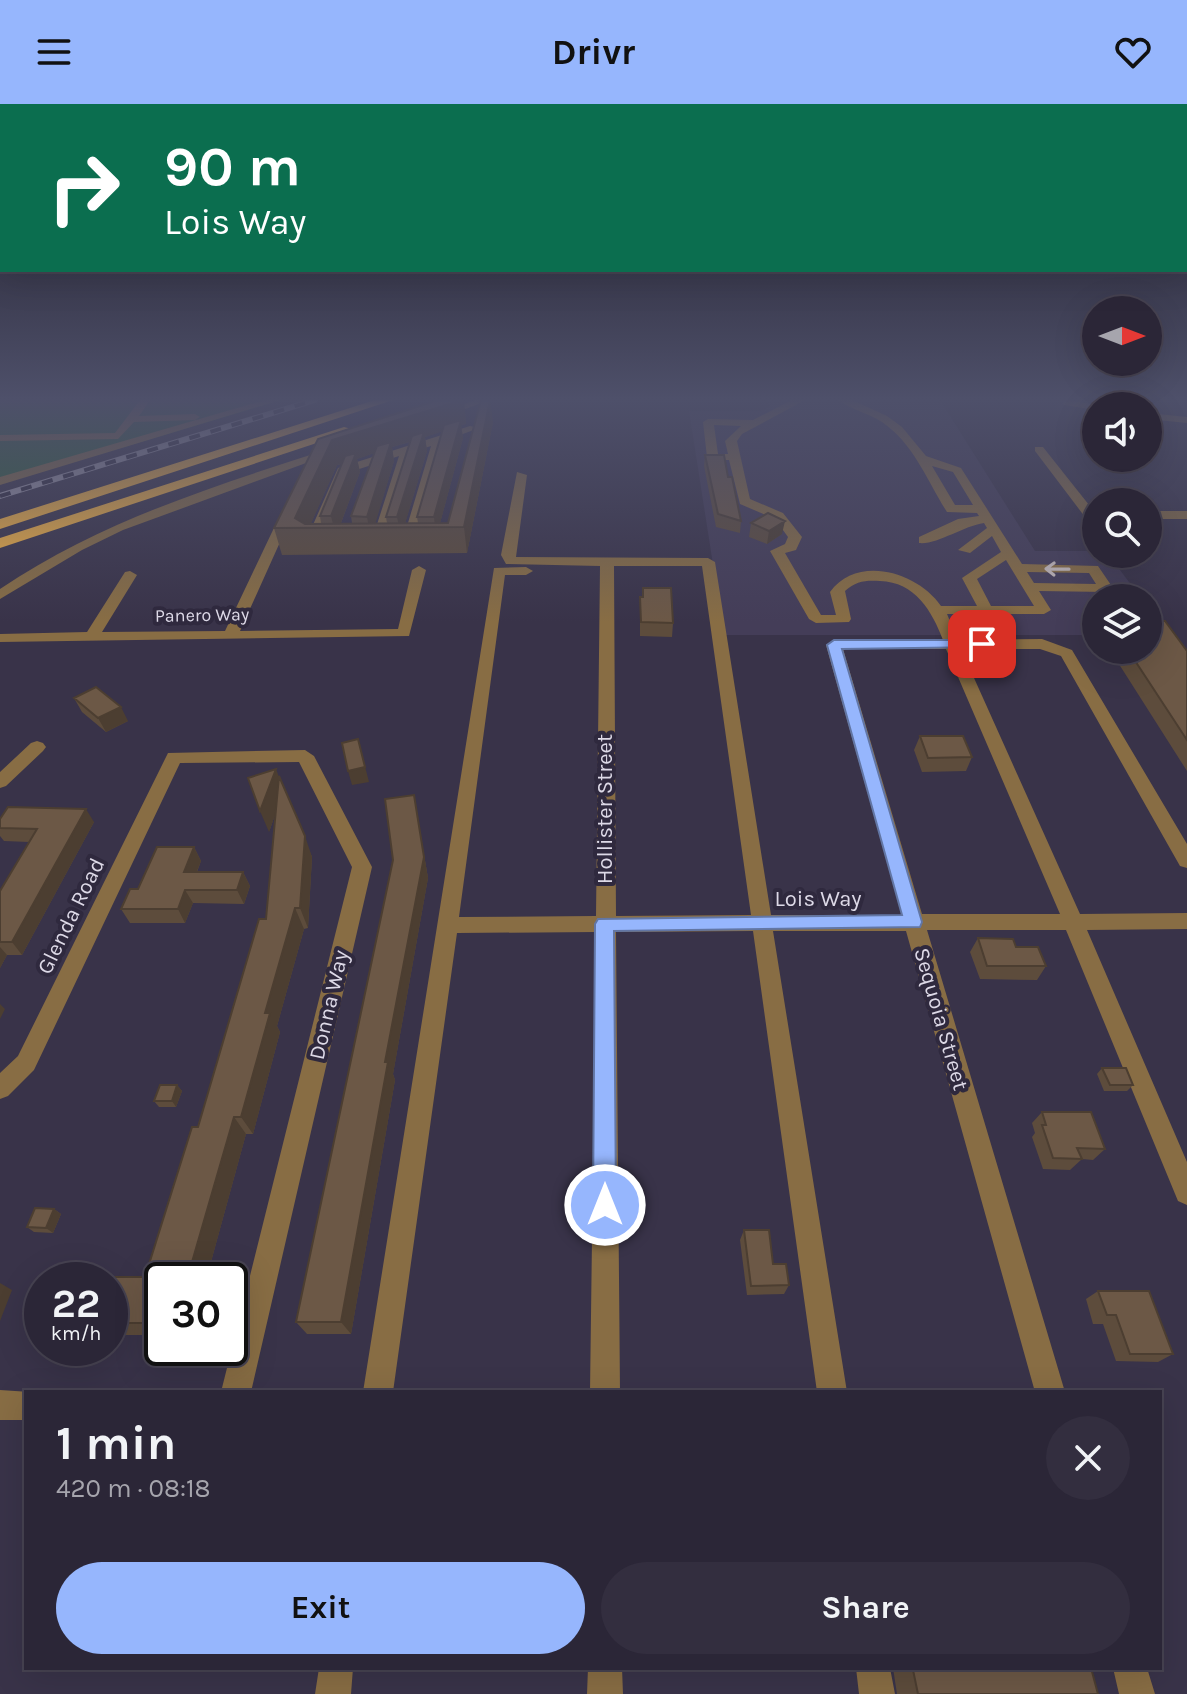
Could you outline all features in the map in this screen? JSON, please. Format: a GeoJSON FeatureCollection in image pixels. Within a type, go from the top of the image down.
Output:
{"type":"FeatureCollection","features":[{"type":"Feature","properties":{"kind":"highway"},"geometry":{"type":"LineString","coordinates":[[0,524],[155,474]]}},
{"type":"Feature","properties":{"kind":"highway"},"geometry":{"type":"LineString","coordinates":[[0,543],[212,474]]}},
{"type":"Feature","properties":{"kind":"highway"},"geometry":{"type":"LineString","coordinates":[[0,551],[148,495]]}},
{"type":"Feature","properties":{"kind":"street"},"geometry":{"type":"LineString","coordinates":[[0,481],[23,474]]}},
{"type":"Feature","properties":{"kind":"street"},"geometry":{"type":"LineString","coordinates":[[0,595],[52,561],[125,525],[165,507],[264,474]]}},
{"type":"Feature","properties":{"kind":"street"},"geometry":{"type":"LineString","coordinates":[[298,474],[301,479]]}},
{"type":"Feature","properties":{"kind":"street"},"geometry":{"type":"LineString","coordinates":[[327,543],[312,543],[341,474]]}},
{"type":"Feature","properties":{"kind":"street"},"geometry":{"type":"LineString","coordinates":[[398,474],[372,543],[415,543],[431,474]]}},
{"type":"Feature","properties":{"kind":"street"},"geometry":{"type":"LineString","coordinates":[[738,474],[744,501],[779,516],[795,537],[791,547],[777,551],[816,619],[844,619]]}},
{"type":"Feature","properties":{"kind":"street"},"geometry":{"type":"LineString","coordinates":[[930,474],[951,509],[989,518]]}},
{"type":"Feature","properties":{"kind":"street"},"geometry":{"type":"LineString","coordinates":[[960,474],[1044,610],[935,610],[1073,921],[1187,1192]]}},
{"type":"Feature","properties":{"kind":"street"},"geometry":{"type":"LineString","coordinates":[[1060,474],[1082,502]]}},
{"type":"Feature","properties":{"kind":"street"},"geometry":{"type":"LineString","coordinates":[[521,475],[508,555],[511,561],[607,566]]}},
{"type":"Feature","properties":{"kind":"street"},"geometry":{"type":"LineString","coordinates":[[231,634],[293,501]]}},
{"type":"Feature","properties":{"kind":"street"},"geometry":{"type":"LineString","coordinates":[[1162,515],[1187,515]]}},
{"type":"Feature","properties":{"kind":"street"},"geometry":{"type":"LineString","coordinates":[[924,540],[963,522],[989,518]]}},
{"type":"Feature","properties":{"kind":"street"},"geometry":{"type":"LineString","coordinates":[[965,550],[989,518]]}},
{"type":"Feature","properties":{"kind":"street"},"geometry":{"type":"LineString","coordinates":[[986,610],[969,578],[1010,552]]}},
{"type":"Feature","properties":{"kind":"street"},"geometry":{"type":"LineString","coordinates":[[378,1390],[413,1144],[450,925],[499,571],[704,561],[709,565],[832,1390]]}},
{"type":"Feature","properties":{"kind":"street","name":"Hollister Street"},"geometry":{"type":"LineString","coordinates":[[605,1390],[607,566]]}},
{"type":"Feature","properties":{"kind":"street"},"geometry":{"type":"LineString","coordinates":[[1019,568],[1093,569],[1106,588],[1030,587]]}},
{"type":"Feature","properties":{"kind":"street","name":"Panero Way"},"geometry":{"type":"LineString","coordinates":[[0,638],[404,633],[419,570]]}},
{"type":"Feature","properties":{"kind":"street"},"geometry":{"type":"LineString","coordinates":[[92,637],[130,575]]}},
{"type":"Feature","properties":{"kind":"street","name":"Sequoia Street"},"geometry":{"type":"LineString","coordinates":[[935,610],[919,586],[898,578],[871,576],[843,583],[837,592],[844,619],[843,644],[913,922],[1049,1390]]}},
{"type":"Feature","properties":{"kind":"street"},"geometry":{"type":"LineString","coordinates":[[843,644],[1056,647],[1067,653],[1187,861]]}},
{"type":"Feature","properties":{"kind":"street"},"geometry":{"type":"LineString","coordinates":[[0,782],[37,747]]}},
{"type":"Feature","properties":{"kind":"street","name":"Donna Way"},"geometry":{"type":"LineString","coordinates":[[174,757],[305,756],[362,867],[236,1390]]}},
{"type":"Feature","properties":{"kind":"street","name":"Glenda Road"},"geometry":{"type":"LineString","coordinates":[[0,1088],[26,1063],[174,757]]}},
{"type":"Feature","properties":{"kind":"street","name":"Lois Way"},"geometry":{"type":"LineString","coordinates":[[450,925],[1187,921]]}},
{"type":"Feature","properties":{"kind":"street"},"geometry":{"type":"LineString","coordinates":[[0,1405],[24,1405]]}},
{"type":"Feature","properties":{"kind":"street"},"geometry":{"type":"LineString","coordinates":[[333,1694],[336,1670]]}},
{"type":"Feature","properties":{"kind":"street"},"geometry":{"type":"LineString","coordinates":[[605,1670],[605,1694]]}},
{"type":"Feature","properties":{"kind":"street"},"geometry":{"type":"LineString","coordinates":[[873,1670],[877,1694]]}},
{"type":"Feature","properties":{"kind":"street"},"geometry":{"type":"LineString","coordinates":[[1131,1670],[1137,1694]]}},
{"type":"Feature","properties":{"kind":"shaded area"},"geometry":{"type":"Polygon","coordinates":[[[699,474],[987,474],[1035,551],[1082,551],[1082,568],[1118,568],[1130,584],[1082,584],[1082,635],[724,635],[699,474]]]}},
{"type":"Feature","properties":{"kind":"green space"},"geometry":{"type":"Polygon","coordinates":[[[0,474],[33,474],[0,484],[0,474]]]}},
{"type":"Feature","properties":{"kind":"building"},"geometry":{"type":"Polygon","coordinates":[[[301,474],[316,474],[295,518],[305,524],[448,523],[461,474],[475,474],[464,527],[274,528],[301,474]]]}},
{"type":"Feature","properties":{"kind":"building"},"geometry":{"type":"Polygon","coordinates":[[[337,474],[348,474],[331,516],[320,516],[337,474]]]}},
{"type":"Feature","properties":{"kind":"building"},"geometry":{"type":"Polygon","coordinates":[[[367,474],[381,474],[367,517],[351,516],[367,474]]]}},
{"type":"Feature","properties":{"kind":"building"},"geometry":{"type":"Polygon","coordinates":[[[400,474],[411,474],[397,517],[386,517],[400,474]]]}},
{"type":"Feature","properties":{"kind":"building"},"geometry":{"type":"Polygon","coordinates":[[[430,474],[446,474],[434,517],[417,517],[430,474]]]}},
{"type":"Feature","properties":{"kind":"building"},"geometry":{"type":"Polygon","coordinates":[[[709,474],[727,474],[732,477],[741,521],[718,514],[709,474]]]}},
{"type":"Feature","properties":{"kind":"building"},"geometry":{"type":"Polygon","coordinates":[[[768,513],[785,521],[769,531],[751,523],[768,513]]]}},
{"type":"Feature","properties":{"kind":"building"},"geometry":{"type":"Polygon","coordinates":[[[643,588],[671,588],[673,623],[641,622],[640,597],[643,597],[643,588]]]}},
{"type":"Feature","properties":{"kind":"building"},"geometry":{"type":"Polygon","coordinates":[[[1162,621],[1187,651],[1187,740],[1137,664],[1162,664],[1162,621]]]}},
{"type":"Feature","properties":{"kind":"building"},"geometry":{"type":"Polygon","coordinates":[[[96,687],[121,707],[98,718],[74,698],[96,687]]]}},
{"type":"Feature","properties":{"kind":"building"},"geometry":{"type":"Polygon","coordinates":[[[920,736],[963,736],[972,757],[928,758],[920,736]]]}},
{"type":"Feature","properties":{"kind":"building"},"geometry":{"type":"Polygon","coordinates":[[[358,739],[365,767],[348,771],[342,743],[358,739]]]}},
{"type":"Feature","properties":{"kind":"building"},"geometry":{"type":"Polygon","coordinates":[[[276,769],[260,811],[248,778],[276,769]]]}},
{"type":"Feature","properties":{"kind":"building"},"geometry":{"type":"Polygon","coordinates":[[[279,776],[305,836],[300,908],[295,908],[265,1013],[270,1013],[241,1117],[234,1117],[192,1262],[150,1262],[192,1127],[198,1127],[259,919],[266,919],[279,776]]]}},
{"type":"Feature","properties":{"kind":"building"},"geometry":{"type":"Polygon","coordinates":[[[414,795],[424,857],[341,1322],[296,1322],[393,860],[385,799],[414,795]]]}},
{"type":"Feature","properties":{"kind":"building"},"geometry":{"type":"Polygon","coordinates":[[[8,807],[86,809],[12,942],[0,942],[0,891],[37,829],[0,828],[0,819],[8,807]]]}},
{"type":"Feature","properties":{"kind":"building"},"geometry":{"type":"Polygon","coordinates":[[[157,847],[194,847],[184,872],[243,872],[237,890],[185,890],[178,909],[121,909],[130,889],[138,889],[157,847]]]}},
{"type":"Feature","properties":{"kind":"building"},"geometry":{"type":"Polygon","coordinates":[[[978,938],[1013,939],[1016,947],[1038,947],[1046,966],[987,966],[978,938]]]}},
{"type":"Feature","properties":{"kind":"building"},"geometry":{"type":"Polygon","coordinates":[[[1102,1068],[1126,1068],[1133,1085],[1110,1085],[1102,1068]]]}},
{"type":"Feature","properties":{"kind":"building"},"geometry":{"type":"Polygon","coordinates":[[[160,1085],[177,1085],[172,1101],[154,1101],[160,1085]]]}},
{"type":"Feature","properties":{"kind":"building"},"geometry":{"type":"Polygon","coordinates":[[[1042,1112],[1091,1112],[1105,1149],[1077,1148],[1082,1159],[1053,1158],[1042,1125],[1046,1125],[1042,1112]]]}},
{"type":"Feature","properties":{"kind":"building"},"geometry":{"type":"Polygon","coordinates":[[[35,1208],[54,1209],[46,1228],[27,1227],[35,1208]]]}},
{"type":"Feature","properties":{"kind":"building"},"geometry":{"type":"Polygon","coordinates":[[[744,1230],[769,1230],[773,1264],[786,1264],[789,1285],[751,1286],[744,1230]]]}},
{"type":"Feature","properties":{"kind":"building"},"geometry":{"type":"Polygon","coordinates":[[[128,1277],[144,1277],[144,1323],[128,1323],[128,1277]]]}},
{"type":"Feature","properties":{"kind":"building"},"geometry":{"type":"Polygon","coordinates":[[[1098,1291],[1149,1291],[1173,1354],[1130,1354],[1116,1315],[1107,1315],[1098,1291]]]}},
{"type":"Feature","properties":{"kind":"building"},"geometry":{"type":"Polygon","coordinates":[[[913,1670],[1092,1670],[1098,1694],[918,1694],[913,1670]]]}},
{"type":"Feature","properties":{"kind":"railway"},"geometry":{"type":"LineString","coordinates":[[0,496],[72,474]]}},
{"type":"Feature","properties":{"kind":"route"},"geometry":{"type":"LineString","coordinates":[[605,1205],[605,924],[913,922],[834,645],[982,644]]}}]}
